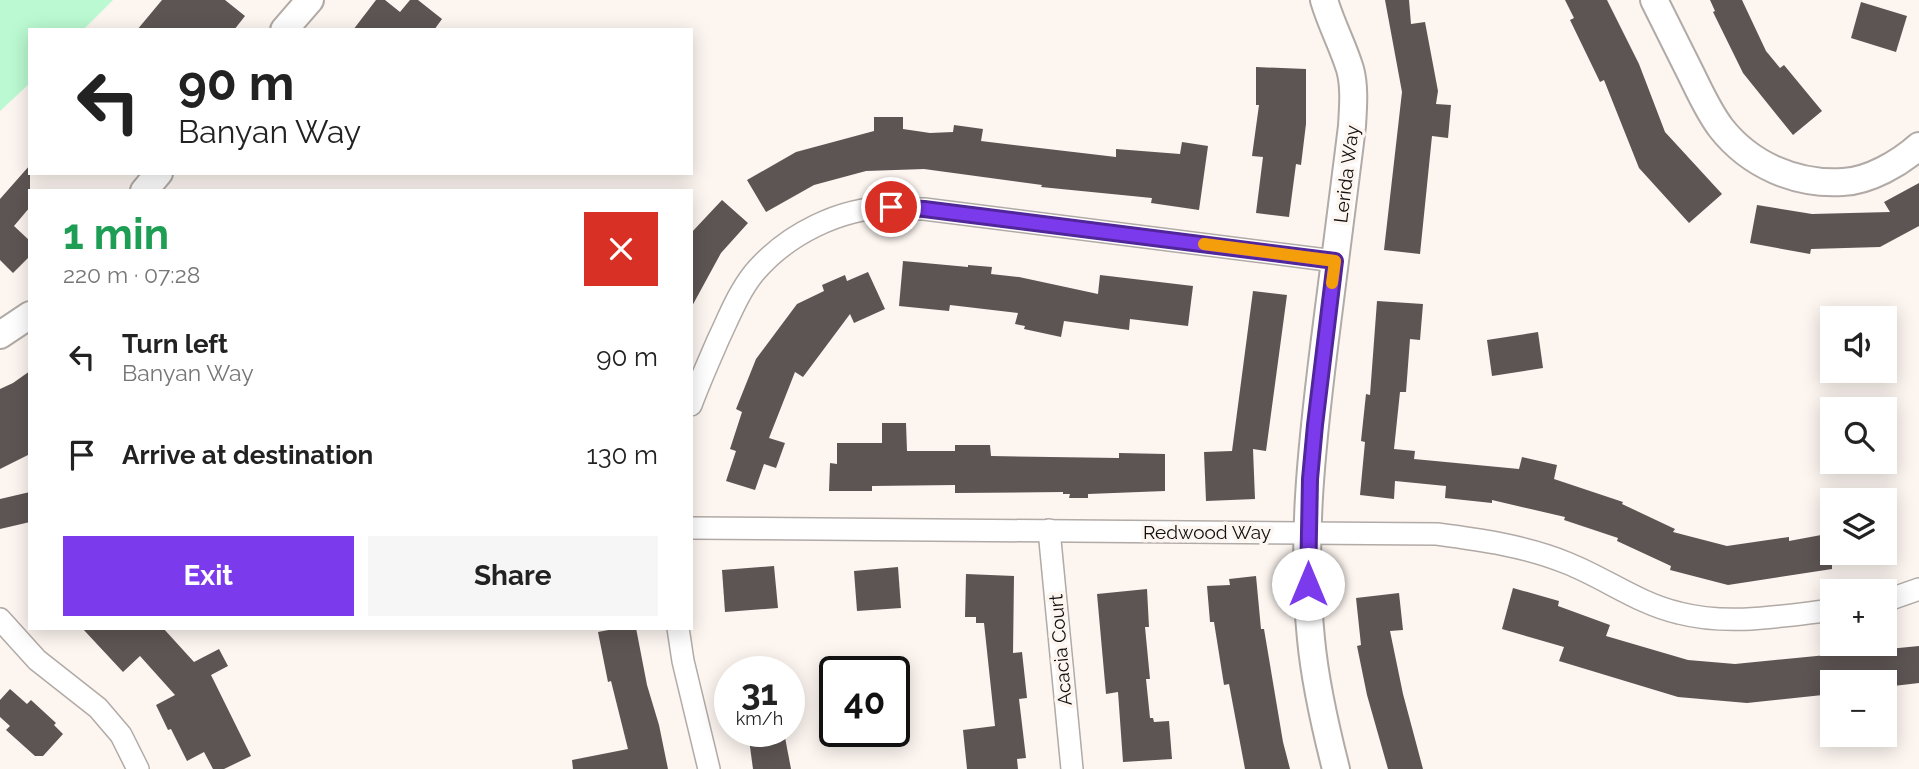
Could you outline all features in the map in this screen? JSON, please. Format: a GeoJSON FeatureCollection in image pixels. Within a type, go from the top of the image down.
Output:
{"type":"FeatureCollection","features":[{"type":"Feature","properties":{"kind":"street"},"geometry":{"type":"LineString","coordinates":[[286,28],[310,0]]}},
{"type":"Feature","properties":{"kind":"street","name":"Lerida Way"},"geometry":{"type":"LineString","coordinates":[[1324,0],[1350,71],[1353,99],[1352,126],[1315,425],[1308,532],[1311,639],[1318,691],[1336,769]]}},
{"type":"Feature","properties":{"kind":"street"},"geometry":{"type":"LineString","coordinates":[[1654,0],[1721,128],[1748,155],[1780,173],[1811,181],[1845,183],[1878,173],[1908,156],[1919,146]]}},
{"type":"Feature","properties":{"kind":"street"},"geometry":{"type":"LineString","coordinates":[[146,189],[157,175]]}},
{"type":"Feature","properties":{"kind":"street"},"geometry":{"type":"LineString","coordinates":[[693,400],[730,314],[753,275],[773,253],[801,233],[830,219],[856,211],[891,207],[924,209],[1335,261]]}},
{"type":"Feature","properties":{"kind":"street"},"geometry":{"type":"LineString","coordinates":[[0,335],[28,316]]}},
{"type":"Feature","properties":{"kind":"street","name":"Redwood Way"},"geometry":{"type":"LineString","coordinates":[[693,528],[1437,534],[1515,547],[1566,563],[1640,600],[1677,613],[1713,619],[1751,620],[1820,611]]}},
{"type":"Feature","properties":{"kind":"street","name":"Acacia Court"},"geometry":{"type":"LineString","coordinates":[[1049,530],[1072,769]]}},
{"type":"Feature","properties":{"kind":"street"},"geometry":{"type":"LineString","coordinates":[[1897,597],[1919,589]]}},
{"type":"Feature","properties":{"kind":"street"},"geometry":{"type":"LineString","coordinates":[[2,626],[37,660],[98,708],[121,735],[138,769]]}},
{"type":"Feature","properties":{"kind":"street"},"geometry":{"type":"LineString","coordinates":[[678,630],[709,769]]}},
{"type":"Feature","properties":{"kind":"green space"},"geometry":{"type":"Polygon","coordinates":[[[0,0],[113,0],[85,28],[28,28],[28,85],[0,111],[0,0]]]}},
{"type":"Feature","properties":{"kind":"building"},"geometry":{"type":"Polygon","coordinates":[[[162,0],[225,0],[245,16],[236,28],[139,28],[162,0]]]}},
{"type":"Feature","properties":{"kind":"building"},"geometry":{"type":"Polygon","coordinates":[[[376,0],[385,0],[400,12],[410,0],[418,0],[442,19],[435,28],[355,28],[376,0]]]}},
{"type":"Feature","properties":{"kind":"building"},"geometry":{"type":"Polygon","coordinates":[[[1385,0],[1409,0],[1411,24],[1425,22],[1438,91],[1436,104],[1451,105],[1448,138],[1432,136],[1420,254],[1384,250],[1402,92],[1385,0]]]}},
{"type":"Feature","properties":{"kind":"building"},"geometry":{"type":"Polygon","coordinates":[[[1565,0],[1607,0],[1639,64],[1665,132],[1722,194],[1689,223],[1639,168],[1604,80],[1600,82],[1570,20],[1574,18],[1565,0]]]}},
{"type":"Feature","properties":{"kind":"building"},"geometry":{"type":"Polygon","coordinates":[[[1710,0],[1742,0],[1766,51],[1780,68],[1784,65],[1822,111],[1793,135],[1743,73],[1713,12],[1715,11],[1710,0]]]}},
{"type":"Feature","properties":{"kind":"building"},"geometry":{"type":"Polygon","coordinates":[[[1861,2],[1907,16],[1896,52],[1851,38],[1861,2]]]}},
{"type":"Feature","properties":{"kind":"building"},"geometry":{"type":"Polygon","coordinates":[[[1256,67],[1306,69],[1306,124],[1301,165],[1296,164],[1289,217],[1256,213],[1263,157],[1252,156],[1259,105],[1256,105],[1256,67]]]}},
{"type":"Feature","properties":{"kind":"building"},"geometry":{"type":"Polygon","coordinates":[[[874,117],[903,117],[903,129],[930,133],[953,132],[954,125],[983,129],[981,141],[1116,157],[1116,149],[1180,154],[1182,142],[1208,146],[1199,210],[1151,203],[1152,198],[1041,187],[1042,185],[924,169],[866,171],[814,185],[766,212],[747,180],[796,152],[874,131],[874,117]]]}},
{"type":"Feature","properties":{"kind":"building"},"geometry":{"type":"Polygon","coordinates":[[[28,167],[28,209],[14,226],[28,239],[28,258],[13,273],[0,260],[0,199],[28,167]]]}},
{"type":"Feature","properties":{"kind":"building"},"geometry":{"type":"Polygon","coordinates":[[[1919,183],[1919,226],[1880,247],[1811,249],[1810,254],[1750,243],[1757,205],[1812,214],[1890,212],[1884,202],[1919,183]]]}},
{"type":"Feature","properties":{"kind":"building"},"geometry":{"type":"Polygon","coordinates":[[[722,200],[748,223],[721,253],[693,304],[693,231],[722,200]]]}},
{"type":"Feature","properties":{"kind":"building"},"geometry":{"type":"Polygon","coordinates":[[[903,261],[992,267],[991,274],[1019,277],[1098,294],[1100,275],[1193,286],[1188,326],[1130,319],[1129,330],[1064,321],[1061,337],[1024,329],[1025,326],[1015,324],[1018,313],[950,305],[949,311],[899,306],[903,261]]]}},
{"type":"Feature","properties":{"kind":"building"},"geometry":{"type":"Polygon","coordinates":[[[868,272],[885,309],[854,323],[850,314],[803,377],[795,372],[769,438],[785,443],[776,468],[764,464],[755,490],[726,481],[736,451],[730,449],[742,412],[736,409],[756,359],[797,304],[824,291],[822,285],[845,275],[847,281],[868,272]]]}},
{"type":"Feature","properties":{"kind":"building"},"geometry":{"type":"Polygon","coordinates":[[[1253,291],[1287,295],[1266,451],[1253,449],[1255,499],[1206,501],[1204,452],[1232,451],[1253,291]]]}},
{"type":"Feature","properties":{"kind":"building"},"geometry":{"type":"Polygon","coordinates":[[[1377,301],[1423,304],[1420,340],[1410,339],[1406,392],[1400,392],[1394,449],[1415,451],[1414,459],[1519,469],[1522,457],[1557,465],[1554,479],[1623,502],[1622,504],[1675,529],[1673,532],[1727,546],[1789,537],[1789,541],[1820,535],[1820,565],[1832,565],[1832,569],[1728,585],[1670,570],[1671,566],[1617,541],[1618,538],[1564,520],[1565,517],[1492,500],[1492,503],[1445,498],[1446,486],[1395,481],[1394,499],[1360,495],[1365,442],[1361,441],[1366,394],[1370,395],[1377,301]]]}},
{"type":"Feature","properties":{"kind":"building"},"geometry":{"type":"Polygon","coordinates":[[[1538,332],[1543,368],[1492,376],[1487,340],[1538,332]]]}},
{"type":"Feature","properties":{"kind":"building"},"geometry":{"type":"Polygon","coordinates":[[[28,372],[28,455],[0,469],[0,389],[28,372]]]}},
{"type":"Feature","properties":{"kind":"building"},"geometry":{"type":"Polygon","coordinates":[[[882,423],[906,423],[907,451],[955,451],[955,445],[990,445],[991,456],[1119,458],[1119,453],[1165,454],[1165,491],[1088,494],[1088,498],[1069,498],[1070,494],[1063,492],[955,493],[955,485],[872,486],[872,491],[829,491],[830,463],[837,464],[837,443],[882,443],[882,423]]]}},
{"type":"Feature","properties":{"kind":"building"},"geometry":{"type":"Polygon","coordinates":[[[28,492],[28,522],[0,529],[0,499],[28,492]]]}},
{"type":"Feature","properties":{"kind":"building"},"geometry":{"type":"Polygon","coordinates":[[[774,566],[778,608],[725,612],[722,570],[774,566]]]}},
{"type":"Feature","properties":{"kind":"building"},"geometry":{"type":"Polygon","coordinates":[[[898,567],[901,608],[857,611],[854,571],[898,567]]]}},
{"type":"Feature","properties":{"kind":"building"},"geometry":{"type":"Polygon","coordinates":[[[966,574],[1014,576],[1013,653],[1022,652],[1027,698],[1019,699],[1026,758],[1017,759],[1018,769],[967,769],[963,730],[995,726],[984,623],[976,623],[976,617],[965,617],[966,574]]]}},
{"type":"Feature","properties":{"kind":"building"},"geometry":{"type":"Polygon","coordinates":[[[1256,576],[1261,629],[1264,629],[1290,769],[1245,769],[1229,684],[1224,685],[1214,622],[1210,622],[1207,586],[1230,585],[1229,579],[1256,576]]]}},
{"type":"Feature","properties":{"kind":"building"},"geometry":{"type":"Polygon","coordinates":[[[1513,588],[1559,601],[1558,606],[1610,625],[1606,636],[1688,660],[1735,664],[1820,656],[1897,656],[1897,648],[1919,646],[1919,683],[1897,686],[1897,670],[1820,670],[1820,695],[1747,703],[1678,697],[1559,661],[1564,647],[1502,629],[1513,588]]]}},
{"type":"Feature","properties":{"kind":"building"},"geometry":{"type":"Polygon","coordinates":[[[1147,589],[1149,627],[1145,627],[1150,679],[1146,679],[1150,718],[1153,718],[1154,722],[1169,721],[1172,759],[1123,762],[1118,692],[1106,694],[1097,594],[1147,589]]]}},
{"type":"Feature","properties":{"kind":"building"},"geometry":{"type":"Polygon","coordinates":[[[1399,593],[1403,630],[1390,631],[1423,769],[1388,769],[1367,695],[1357,646],[1361,645],[1356,598],[1399,593]]]}},
{"type":"Feature","properties":{"kind":"building"},"geometry":{"type":"Polygon","coordinates":[[[84,630],[165,630],[194,662],[219,649],[228,666],[211,675],[251,756],[224,769],[213,769],[204,752],[187,761],[156,705],[175,695],[140,656],[123,672],[84,630]]]}},
{"type":"Feature","properties":{"kind":"building"},"geometry":{"type":"Polygon","coordinates":[[[636,630],[668,769],[573,769],[572,760],[628,749],[611,681],[608,682],[598,632],[636,630]]]}},
{"type":"Feature","properties":{"kind":"building"},"geometry":{"type":"Polygon","coordinates":[[[10,689],[27,704],[31,700],[56,723],[54,725],[63,734],[43,756],[35,756],[6,730],[10,726],[0,717],[0,700],[10,689]]]}},
{"type":"Feature","properties":{"kind":"building"},"geometry":{"type":"Polygon","coordinates":[[[750,747],[787,747],[791,769],[753,769],[750,747]]]}},
{"type":"Feature","properties":{"kind":"slow traffic"},"geometry":{"type":"LineString","coordinates":[[1204,244],[1335,261],[1332,283]]}},
{"type":"Feature","properties":{"kind":"route"},"geometry":{"type":"LineString","coordinates":[[891,207],[1335,261],[1310,479],[1308,584]]}}]}
